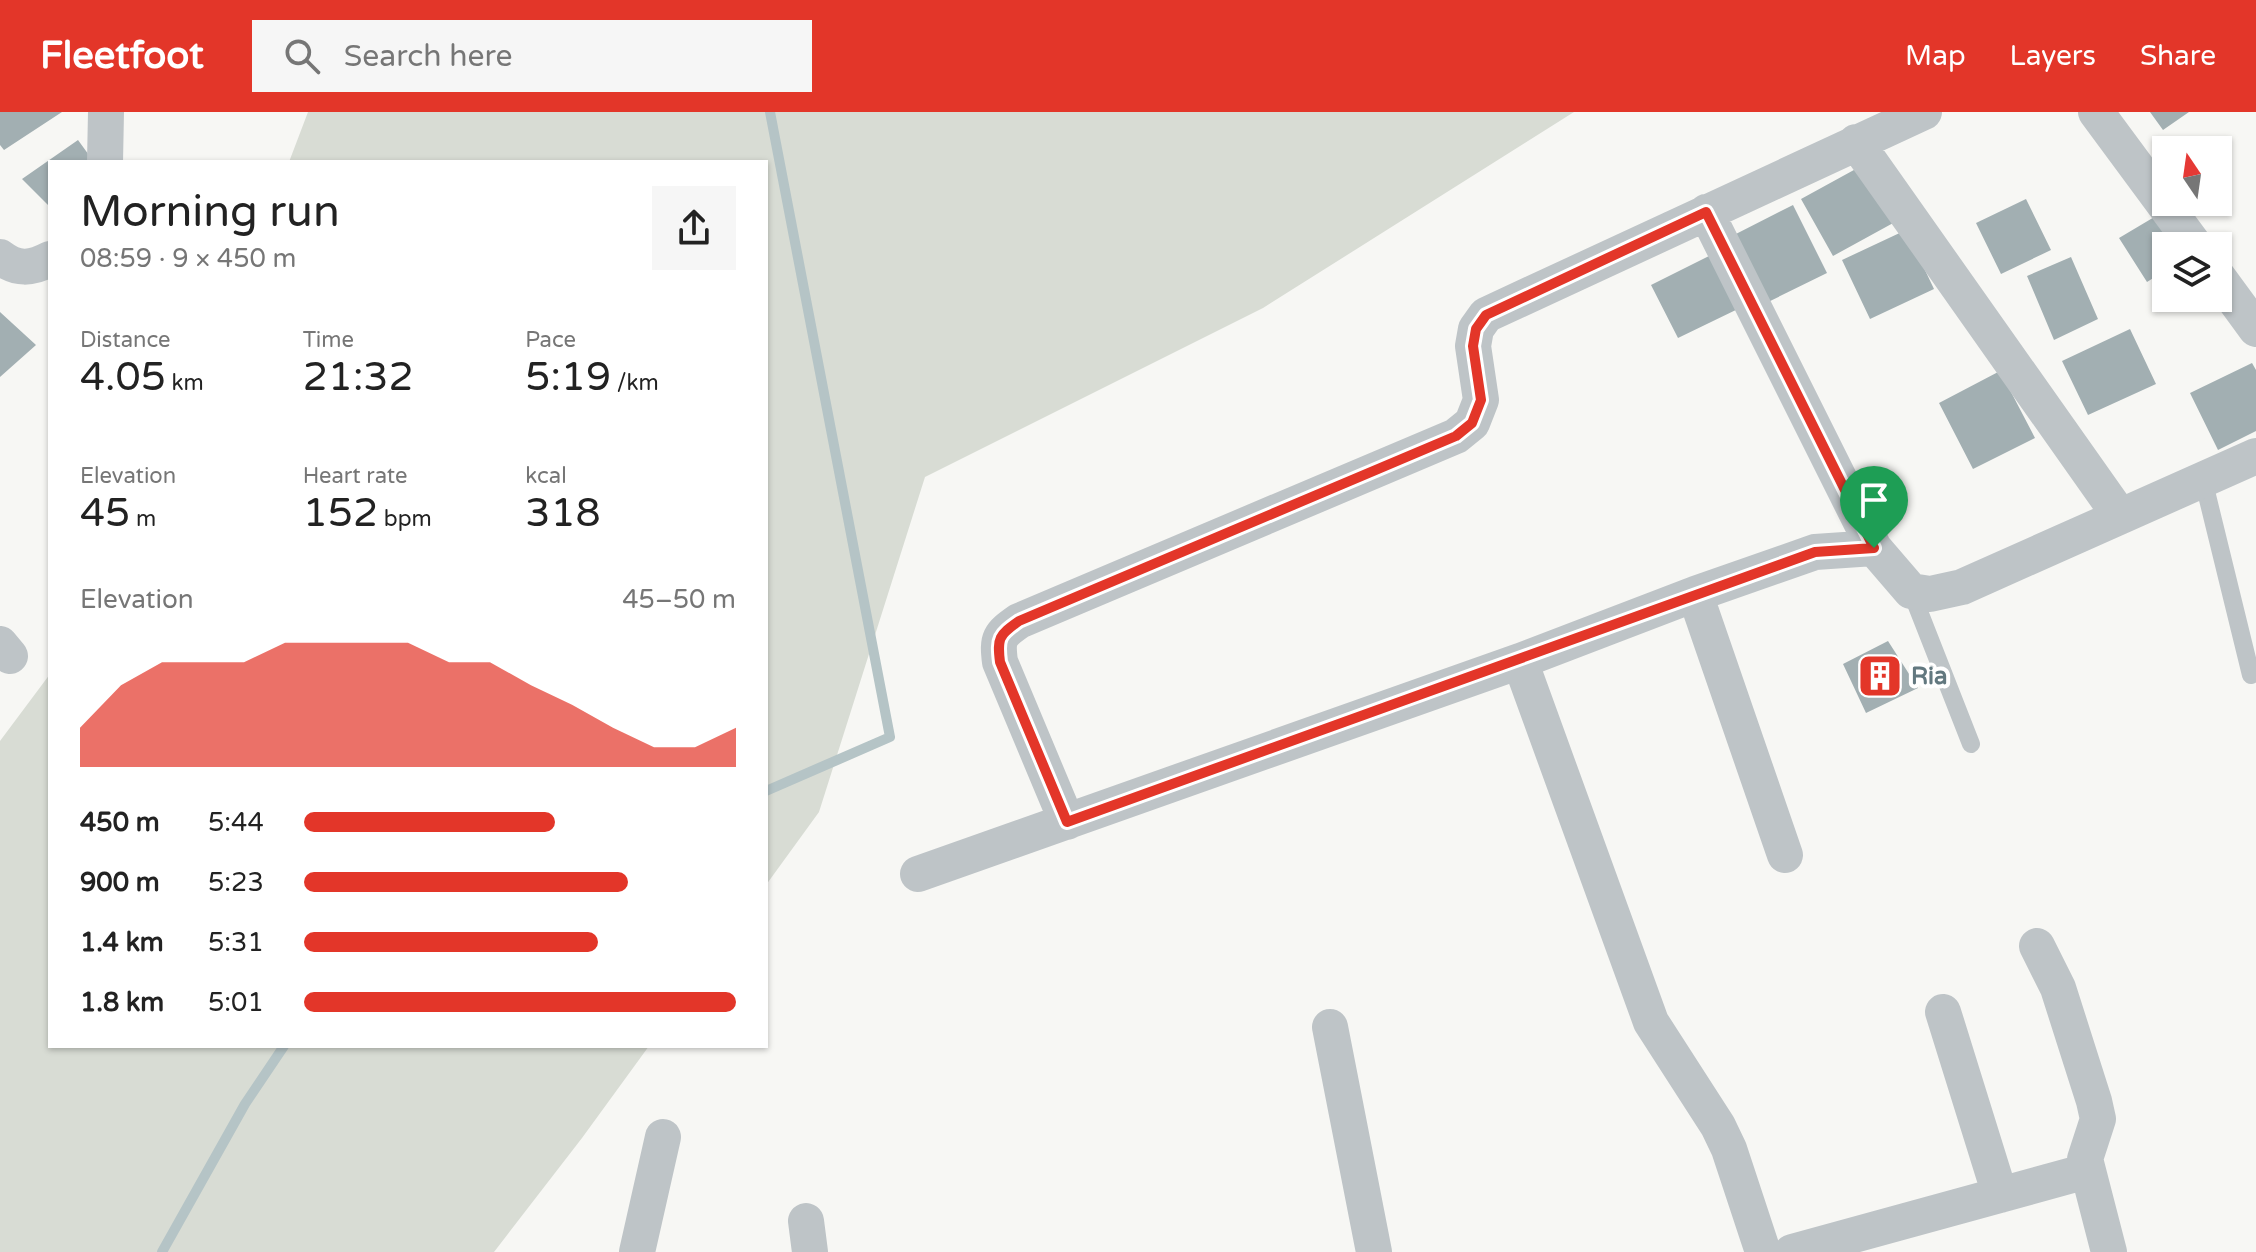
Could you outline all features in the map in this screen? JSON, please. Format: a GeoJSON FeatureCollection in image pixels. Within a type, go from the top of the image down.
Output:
{"type":"FeatureCollection","features":[{"type":"Feature","properties":{"kind":"street"},"geometry":{"type":"LineString","coordinates":[[105,160],[106,112]]}},
{"type":"Feature","properties":{"kind":"street"},"geometry":{"type":"LineString","coordinates":[[1067,822],[1000,662],[997,642],[1004,632],[1019,621],[1456,436],[1472,423],[1481,400],[1473,346],[1476,329],[1486,315],[1924,112]]}},
{"type":"Feature","properties":{"kind":"street"},"geometry":{"type":"LineString","coordinates":[[2096,112],[2185,232]]}},
{"type":"Feature","properties":{"kind":"street"},"geometry":{"type":"LineString","coordinates":[[1856,142],[2120,516]]}},
{"type":"Feature","properties":{"kind":"street"},"geometry":{"type":"LineString","coordinates":[[1706,212],[1874,548],[1911,591],[1930,594],[1962,587],[2256,456]]}},
{"type":"Feature","properties":{"kind":"street"},"geometry":{"type":"LineString","coordinates":[[0,257],[13,266],[27,268],[48,260]]}},
{"type":"Feature","properties":{"kind":"street"},"geometry":{"type":"LineString","coordinates":[[2232,296],[2256,329]]}},
{"type":"Feature","properties":{"kind":"street"},"geometry":{"type":"LineString","coordinates":[[918,874],[1520,661],[1815,552],[1874,548]]}},
{"type":"Feature","properties":{"kind":"street"},"geometry":{"type":"LineString","coordinates":[[1695,594],[1785,855]]}},
{"type":"Feature","properties":{"kind":"street"},"geometry":{"type":"LineString","coordinates":[[1520,661],[1651,1022],[1718,1126],[1729,1149],[1763,1252]]}},
{"type":"Feature","properties":{"kind":"street"},"geometry":{"type":"LineString","coordinates":[[2037,946],[2058,988],[2094,1101],[2098,1119],[2087,1147],[2087,1171],[2109,1252]]}},
{"type":"Feature","properties":{"kind":"street"},"geometry":{"type":"LineString","coordinates":[[1943,1012],[2000,1195]]}},
{"type":"Feature","properties":{"kind":"street"},"geometry":{"type":"LineString","coordinates":[[1330,1027],[1374,1252]]}},
{"type":"Feature","properties":{"kind":"street"},"geometry":{"type":"LineString","coordinates":[[637,1252],[663,1137]]}},
{"type":"Feature","properties":{"kind":"street"},"geometry":{"type":"LineString","coordinates":[[1792,1252],[2087,1171]]}},
{"type":"Feature","properties":{"kind":"lane"},"geometry":{"type":"LineString","coordinates":[[2203,479],[2251,675]]}},
{"type":"Feature","properties":{"kind":"lane"},"geometry":{"type":"LineString","coordinates":[[1911,591],[1971,744]]}},
{"type":"Feature","properties":{"kind":"shaded area"},"geometry":{"type":"Polygon","coordinates":[[[308,112],[1574,112],[1263,308],[925,477],[819,812],[768,882],[768,160],[290,160],[308,112]]]}},
{"type":"Feature","properties":{"kind":"shaded area"},"geometry":{"type":"Polygon","coordinates":[[[48,677],[48,1048],[648,1048],[494,1252],[0,1252],[0,741],[48,677]]]}},
{"type":"Feature","properties":{"kind":"building"},"geometry":{"type":"Polygon","coordinates":[[[0,112],[62,112],[4,150],[0,145],[0,112]]]}},
{"type":"Feature","properties":{"kind":"building"},"geometry":{"type":"Polygon","coordinates":[[[2150,112],[2189,112],[2163,130],[2150,112]]]}},
{"type":"Feature","properties":{"kind":"building"},"geometry":{"type":"Polygon","coordinates":[[[78,140],[93,160],[49,160],[78,140]]]}},
{"type":"Feature","properties":{"kind":"building"},"geometry":{"type":"Polygon","coordinates":[[[48,161],[48,205],[22,179],[48,161]]]}},
{"type":"Feature","properties":{"kind":"building"},"geometry":{"type":"Polygon","coordinates":[[[1863,165],[1895,222],[1833,256],[1801,199],[1863,165]]]}},
{"type":"Feature","properties":{"kind":"building"},"geometry":{"type":"Polygon","coordinates":[[[2026,199],[2051,250],[2001,274],[1976,223],[2026,199]]]}},
{"type":"Feature","properties":{"kind":"building"},"geometry":{"type":"Polygon","coordinates":[[[1793,205],[1827,273],[1764,304],[1730,237],[1793,205]]]}},
{"type":"Feature","properties":{"kind":"building"},"geometry":{"type":"Polygon","coordinates":[[[2156,216],[2166,232],[2152,232],[2152,279],[2147,282],[2119,238],[2156,216]]]}},
{"type":"Feature","properties":{"kind":"building"},"geometry":{"type":"Polygon","coordinates":[[[1906,230],[1934,289],[1870,319],[1842,260],[1906,230]]]}},
{"type":"Feature","properties":{"kind":"building"},"geometry":{"type":"Polygon","coordinates":[[[1715,253],[1742,307],[1678,338],[1651,285],[1715,253]]]}},
{"type":"Feature","properties":{"kind":"building"},"geometry":{"type":"Polygon","coordinates":[[[2071,257],[2098,319],[2054,340],[2027,276],[2071,257]]]}},
{"type":"Feature","properties":{"kind":"building"},"geometry":{"type":"Polygon","coordinates":[[[0,312],[36,345],[0,377],[0,312]]]}},
{"type":"Feature","properties":{"kind":"building"},"geometry":{"type":"Polygon","coordinates":[[[2130,329],[2156,384],[2088,415],[2062,361],[2130,329]]]}},
{"type":"Feature","properties":{"kind":"building"},"geometry":{"type":"Polygon","coordinates":[[[2252,363],[2256,370],[2256,431],[2218,450],[2190,393],[2252,363]]]}},
{"type":"Feature","properties":{"kind":"building"},"geometry":{"type":"Polygon","coordinates":[[[2000,371],[2035,438],[1973,469],[1939,403],[2000,371]]]}},
{"type":"Feature","properties":{"kind":"building","name":"Ria"},"geometry":{"type":"Polygon","coordinates":[[[1888,641],[1918,688],[1866,713],[1843,664],[1888,641]]]}},
{"type":"Feature","properties":{"kind":"waterway"},"geometry":{"type":"LineString","coordinates":[[768,790],[890,737],[770,112]]}},
{"type":"Feature","properties":{"kind":"waterway"},"geometry":{"type":"LineString","coordinates":[[162,1252],[245,1104],[283,1048]]}},
{"type":"Feature","properties":{"kind":"place","name":"Ria"},"geometry":{"type":"Point","coordinates":[1880,676]}},
{"type":"Feature","properties":{"kind":"route"},"geometry":{"type":"LineString","coordinates":[[1706,212],[1874,548],[1815,552],[1067,822],[1000,662],[997,642],[1004,632],[1019,621],[1456,436],[1472,423],[1481,400],[1473,346],[1476,329],[1486,315],[1706,212]]}}]}
